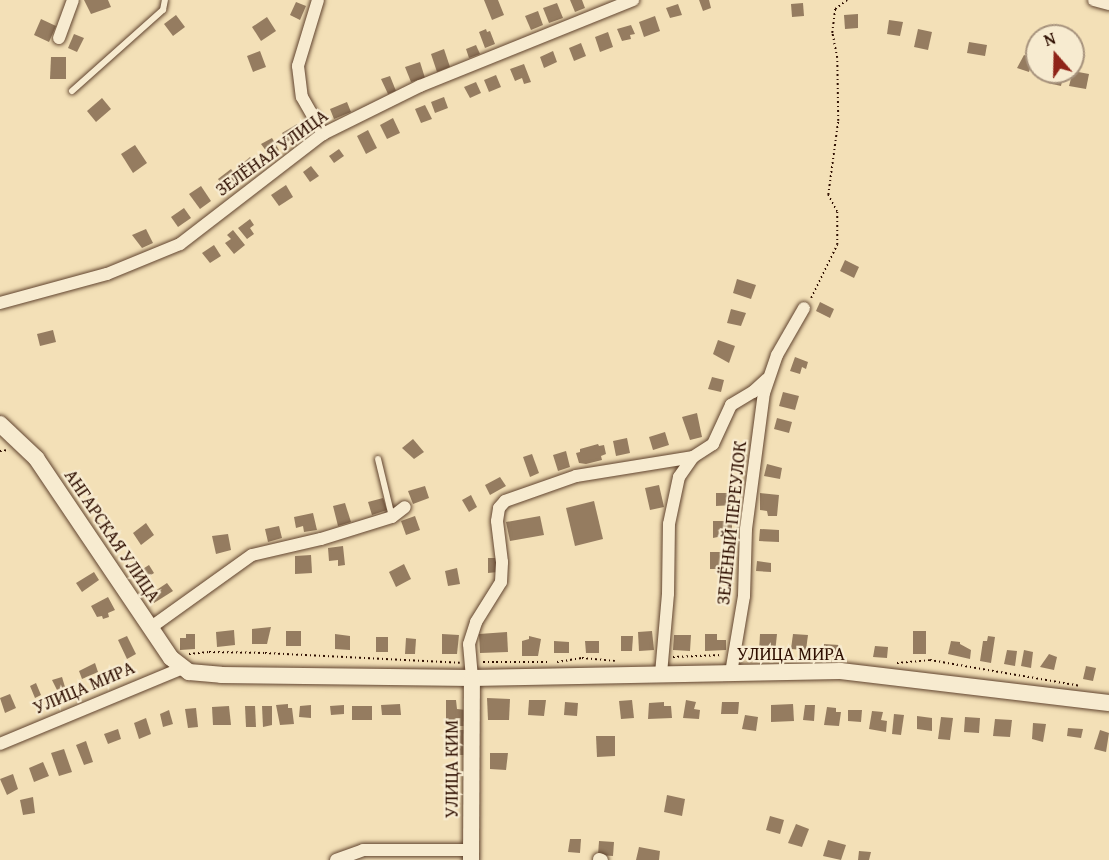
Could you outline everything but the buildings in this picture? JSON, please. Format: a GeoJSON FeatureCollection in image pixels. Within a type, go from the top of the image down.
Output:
{"type":"FeatureCollection","features":[{"type":"Feature","properties":{"kind":"street"},"geometry":{"type":"LineString","coordinates":[[59,38],[73,0]]}},
{"type":"Feature","properties":{"kind":"street"},"geometry":{"type":"LineString","coordinates":[[318,0],[298,66],[302,97],[323,134]]}},
{"type":"Feature","properties":{"kind":"street","name":"ЗЕЛЁНАЯ УЛИЦА"},"geometry":{"type":"LineString","coordinates":[[0,303],[107,274],[180,243],[323,134],[420,86],[633,0]]}},
{"type":"Feature","properties":{"kind":"street"},"geometry":{"type":"LineString","coordinates":[[1094,0],[1109,4]]}},
{"type":"Feature","properties":{"kind":"street","name":"ЗЕЛЁНЫЙ ПЕРЕУЛОК"},"geometry":{"type":"LineString","coordinates":[[731,673],[744,596],[746,529],[764,393],[777,355],[804,308]]}},
{"type":"Feature","properties":{"kind":"street","name":"ЗЕЛЁНЫЙ ПЕРЕУЛОК"},"geometry":{"type":"LineString","coordinates":[[662,666],[668,594],[669,524],[680,477],[693,457],[713,444],[731,405],[753,392],[770,376]]}},
{"type":"Feature","properties":{"kind":"street","name":"АНГАРСКАЯ УЛИЦА"},"geometry":{"type":"LineString","coordinates":[[0,424],[36,458],[150,628],[181,666]]}},
{"type":"Feature","properties":{"kind":"street"},"geometry":{"type":"LineString","coordinates":[[470,670],[469,644],[476,622],[501,582],[502,562],[497,521],[498,508],[505,501],[576,476],[693,457]]}},
{"type":"Feature","properties":{"kind":"street"},"geometry":{"type":"LineString","coordinates":[[150,628],[252,555],[321,540],[392,517],[405,507]]}},
{"type":"Feature","properties":{"kind":"street","name":"УЛИЦА МИРА"},"geometry":{"type":"LineString","coordinates":[[0,744],[181,666],[221,675],[662,666],[731,673],[840,671],[1109,703]]}},
{"type":"Feature","properties":{"kind":"street","name":"УЛИЦА КИМ"},"geometry":{"type":"LineString","coordinates":[[470,670],[471,855]]}},
{"type":"Feature","properties":{"kind":"street"},"geometry":{"type":"LineString","coordinates":[[336,860],[363,850],[471,855]]}},
{"type":"Feature","properties":{"kind":"lane"},"geometry":{"type":"LineString","coordinates":[[72,90],[163,10],[165,0]]}},
{"type":"Feature","properties":{"kind":"lane"},"geometry":{"type":"LineString","coordinates":[[378,459],[392,517]]}},
{"type":"Feature","properties":{"kind":"path"},"geometry":{"type":"LineString","coordinates":[[804,308],[837,245],[837,212],[828,195],[838,121],[837,58],[832,33],[835,9],[847,0]]}},
{"type":"Feature","properties":{"kind":"path"},"geometry":{"type":"LineString","coordinates":[[181,666],[208,652],[470,670],[554,663],[582,658],[616,661]]}},
{"type":"Feature","properties":{"kind":"path"},"geometry":{"type":"LineString","coordinates":[[662,666],[734,653],[772,659]]}},
{"type":"Feature","properties":{"kind":"path"},"geometry":{"type":"LineString","coordinates":[[892,664],[930,660],[1087,686]]}}]}
